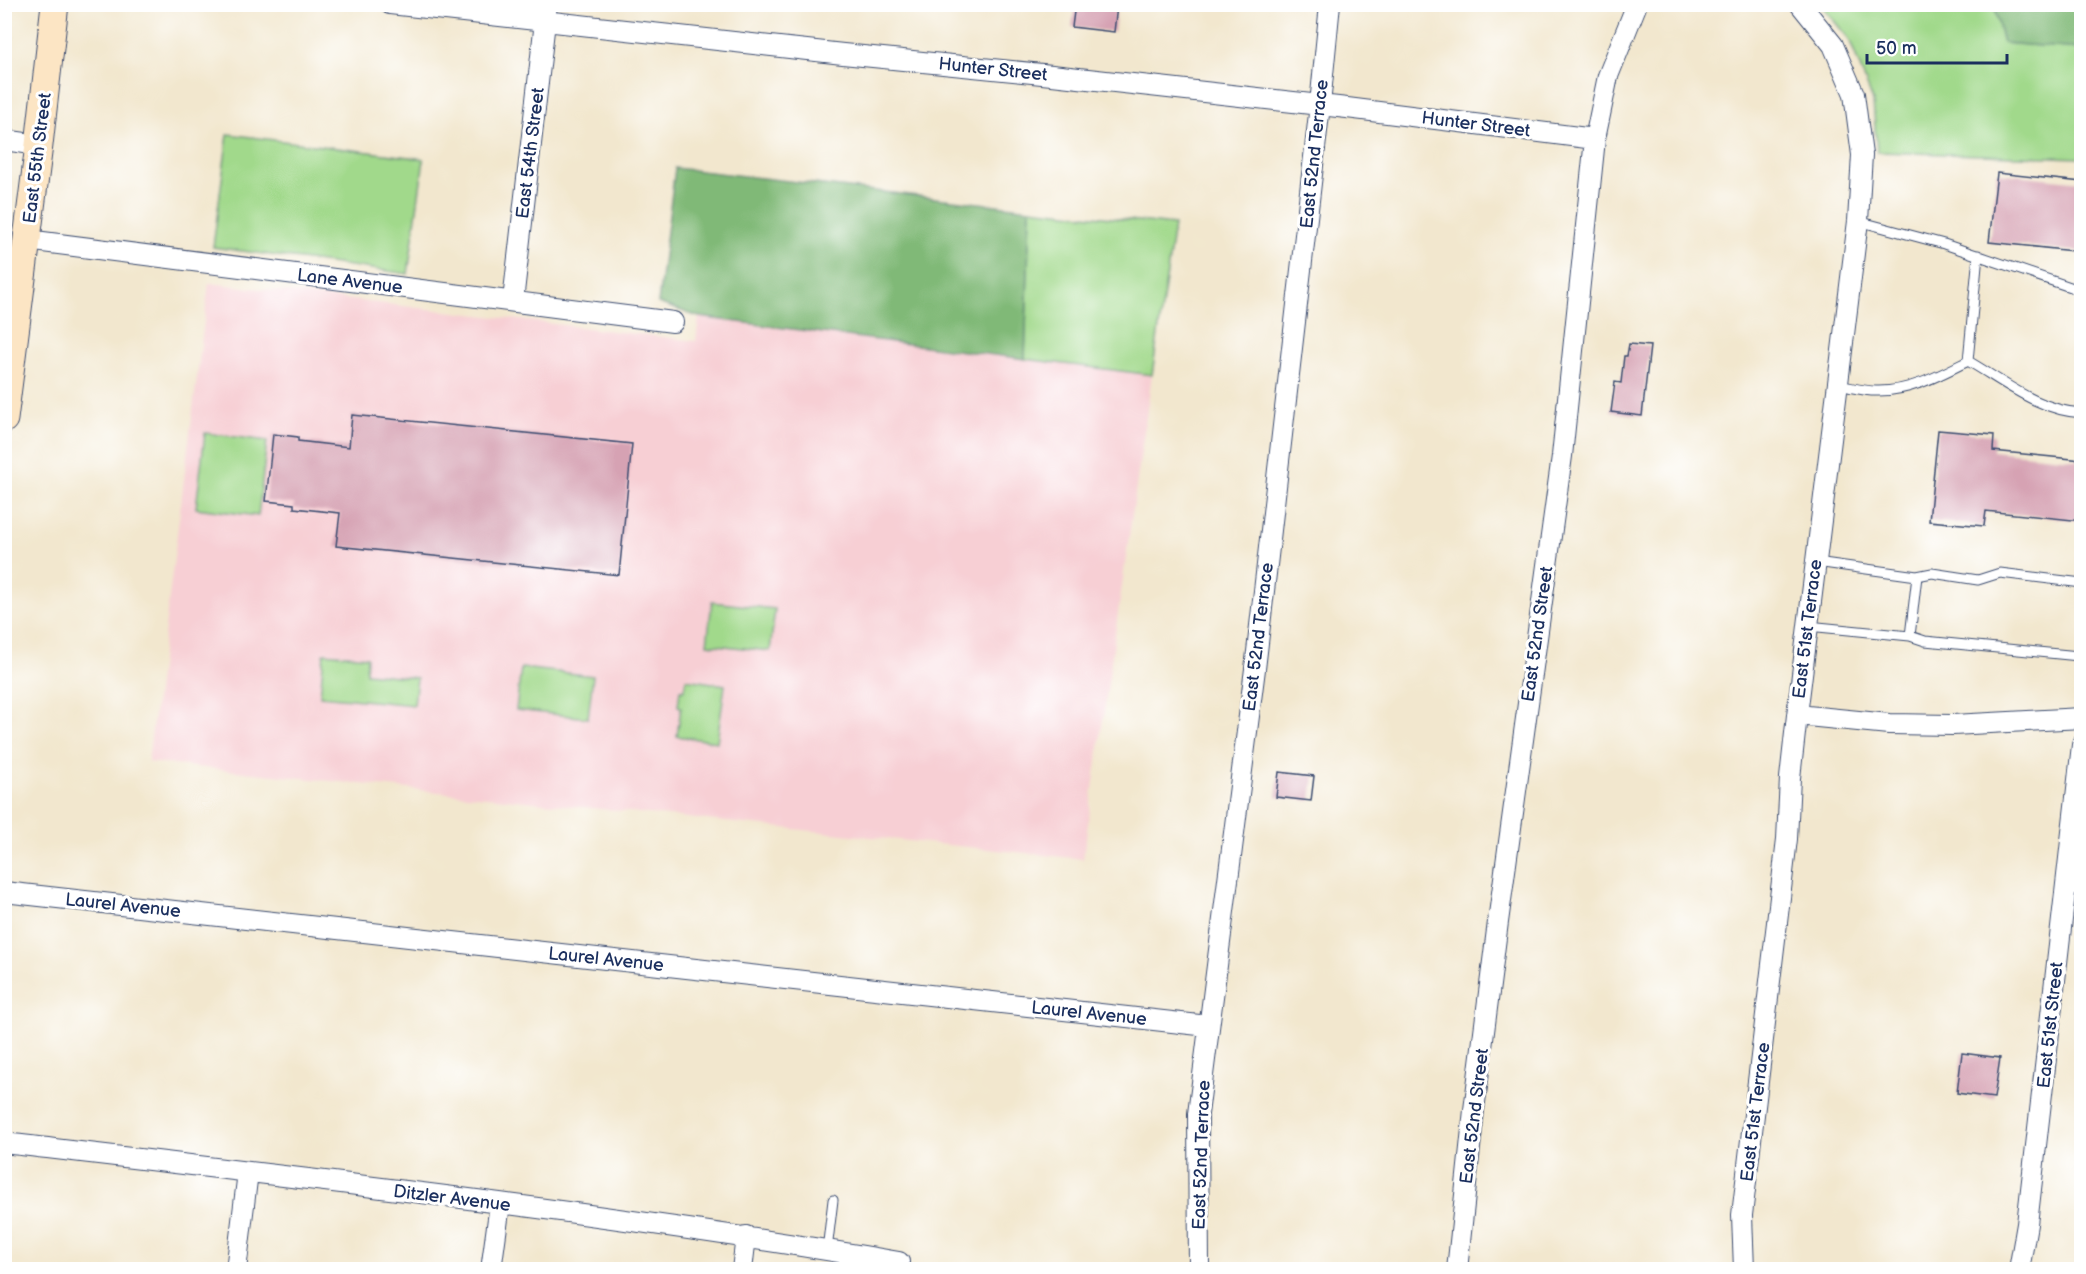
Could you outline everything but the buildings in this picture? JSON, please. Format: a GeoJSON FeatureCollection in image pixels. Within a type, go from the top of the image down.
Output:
{"type":"FeatureCollection","features":[{"type":"Feature","properties":{"kind":"street","name":"East 55th Street"},"geometry":{"type":"LineString","coordinates":[[4,418],[55,4]]}},
{"type":"Feature","properties":{"kind":"street","name":"Hunter Street"},"geometry":{"type":"LineString","coordinates":[[390,4],[546,13],[1594,139]]}},
{"type":"Feature","properties":{"kind":"street","name":"East 52nd Terrace"},"geometry":{"type":"LineString","coordinates":[[1199,1269],[1198,1114],[1255,669],[1330,4]]}},
{"type":"Feature","properties":{"kind":"street","name":"East 52nd Street"},"geometry":{"type":"LineString","coordinates":[[1457,1269],[1498,922],[1562,456],[1594,139],[1608,76],[1637,4]]}},
{"type":"Feature","properties":{"kind":"street","name":"East 51st Terrace"},"geometry":{"type":"LineString","coordinates":[[1744,1269],[1742,1215],[1787,839],[1790,778],[1797,715],[1858,221],[1862,154],[1854,94],[1833,45],[1800,4]]}},
{"type":"Feature","properties":{"kind":"street","name":"East 54th Street"},"geometry":{"type":"LineString","coordinates":[[513,301],[546,13]]}},
{"type":"Feature","properties":{"kind":"street"},"geometry":{"type":"LineString","coordinates":[[4,140],[39,145]]}},
{"type":"Feature","properties":{"kind":"street","name":"Lane Avenue"},"geometry":{"type":"LineString","coordinates":[[27,240],[673,322]]}},
{"type":"Feature","properties":{"kind":"street"},"geometry":{"type":"LineString","coordinates":[[1797,715],[1889,724],[1953,725],[2082,717]]}},
{"type":"Feature","properties":{"kind":"street","name":"East 51st Street"},"geometry":{"type":"LineString","coordinates":[[2019,1269],[2028,1224],[2082,745]]}},
{"type":"Feature","properties":{"kind":"street","name":"Laurel Avenue"},"geometry":{"type":"LineString","coordinates":[[4,892],[1208,1026]]}},
{"type":"Feature","properties":{"kind":"street","name":"Ditzler Avenue"},"geometry":{"type":"LineString","coordinates":[[4,1143],[746,1236],[899,1262]]}},
{"type":"Feature","properties":{"kind":"street"},"geometry":{"type":"LineString","coordinates":[[236,1269],[248,1172]]}},
{"type":"Feature","properties":{"kind":"street"},"geometry":{"type":"LineString","coordinates":[[491,1269],[501,1204]]}},
{"type":"Feature","properties":{"kind":"street"},"geometry":{"type":"LineString","coordinates":[[742,1269],[746,1236]]}},
{"type":"Feature","properties":{"kind":"lane"},"geometry":{"type":"LineString","coordinates":[[1858,221],[1978,255],[2082,291]]}},
{"type":"Feature","properties":{"kind":"lane"},"geometry":{"type":"LineString","coordinates":[[1968,361],[1978,255]]}},
{"type":"Feature","properties":{"kind":"lane"},"geometry":{"type":"LineString","coordinates":[[1838,385],[1879,391],[1904,388],[1936,377],[1968,361]]}},
{"type":"Feature","properties":{"kind":"lane"},"geometry":{"type":"LineString","coordinates":[[1968,361],[2039,403],[2070,412],[2082,412]]}},
{"type":"Feature","properties":{"kind":"lane"},"geometry":{"type":"LineString","coordinates":[[1816,562],[1917,576],[1932,573],[1978,580],[2000,573],[2082,583]]}},
{"type":"Feature","properties":{"kind":"lane"},"geometry":{"type":"LineString","coordinates":[[1910,636],[1917,576]]}},
{"type":"Feature","properties":{"kind":"lane"},"geometry":{"type":"LineString","coordinates":[[1808,626],[1910,636],[1925,641],[2079,656]]}},
{"type":"Feature","properties":{"kind":"lane"},"geometry":{"type":"LineString","coordinates":[[827,1250],[833,1200]]}},
{"type":"Feature","properties":{"kind":"shaded area"},"geometry":{"type":"Polygon","coordinates":[[[209,283],[696,341],[699,317],[1152,375],[1083,859],[148,762],[209,283]]]}},
{"type":"Feature","properties":{"kind":"green space"},"geometry":{"type":"Polygon","coordinates":[[[1821,5],[1994,5],[2003,43],[2081,49],[2081,158],[1877,152],[1873,101],[1849,39],[1821,5]]]}},
{"type":"Feature","properties":{"kind":"green space"},"geometry":{"type":"Polygon","coordinates":[[[1994,5],[2081,5],[2081,49],[2003,43],[1994,5]]]}},
{"type":"Feature","properties":{"kind":"green space"},"geometry":{"type":"Polygon","coordinates":[[[228,134],[424,159],[408,274],[213,247],[228,134]]]}},
{"type":"Feature","properties":{"kind":"green space"},"geometry":{"type":"Polygon","coordinates":[[[675,168],[1030,209],[1025,359],[699,317],[658,303],[675,168]]]}},
{"type":"Feature","properties":{"kind":"green space"},"geometry":{"type":"Polygon","coordinates":[[[1030,209],[1174,225],[1152,375],[1025,359],[1030,209]]]}},
{"type":"Feature","properties":{"kind":"green space"},"geometry":{"type":"Polygon","coordinates":[[[205,433],[267,441],[258,516],[196,508],[205,433]]]}},
{"type":"Feature","properties":{"kind":"green space"},"geometry":{"type":"Polygon","coordinates":[[[712,602],[775,609],[770,651],[707,644],[712,602]]]}},
{"type":"Feature","properties":{"kind":"green space"},"geometry":{"type":"Polygon","coordinates":[[[324,653],[367,657],[366,673],[417,678],[414,705],[320,696],[324,653]]]}},
{"type":"Feature","properties":{"kind":"green space"},"geometry":{"type":"Polygon","coordinates":[[[521,668],[593,676],[588,718],[516,710],[521,668]]]}},
{"type":"Feature","properties":{"kind":"green space"},"geometry":{"type":"Polygon","coordinates":[[[686,679],[725,685],[717,742],[677,736],[681,707],[678,706],[680,690],[684,690],[686,679]]]}}]}
